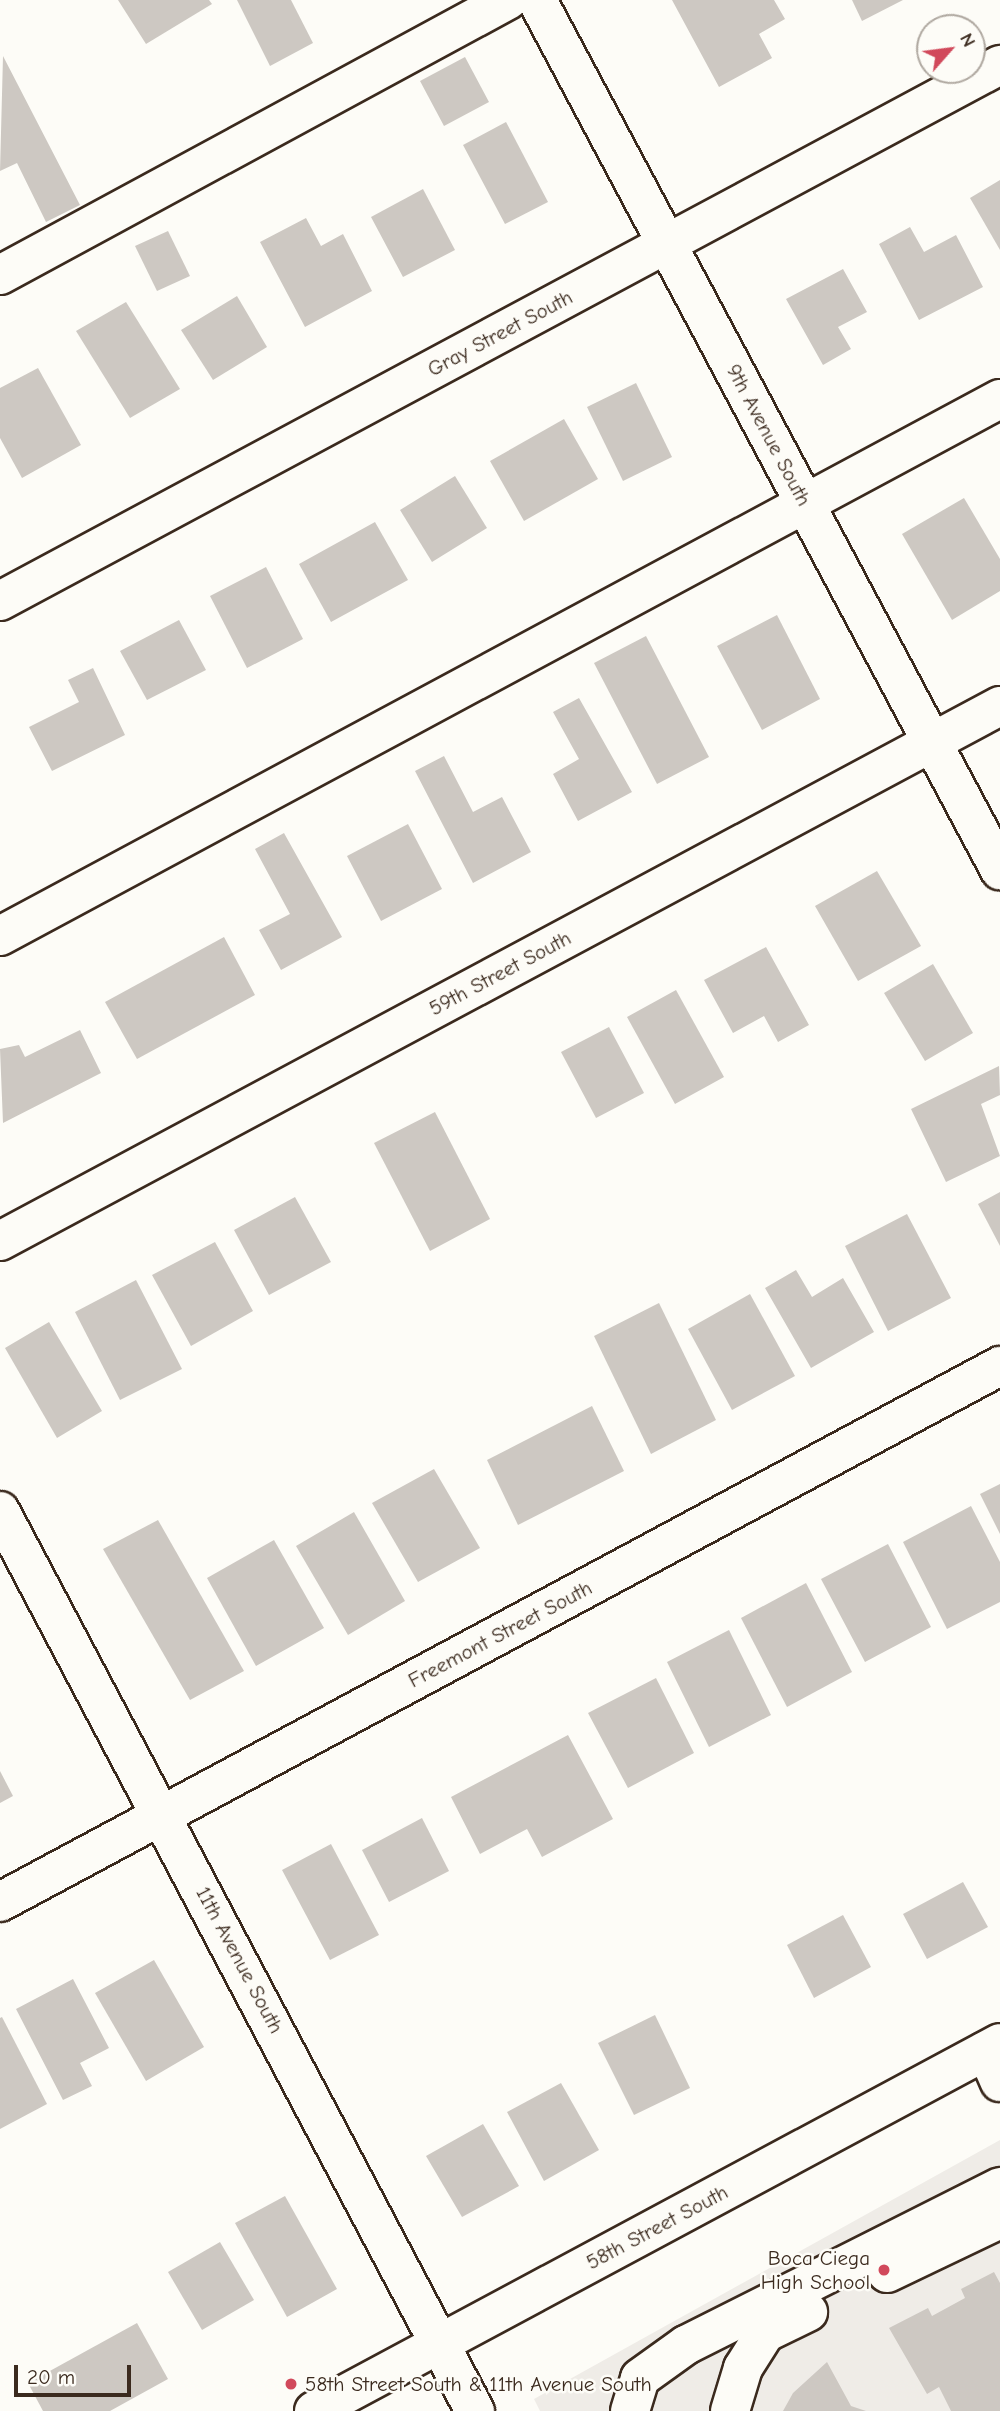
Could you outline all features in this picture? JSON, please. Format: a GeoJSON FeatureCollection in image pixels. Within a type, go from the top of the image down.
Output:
{"type":"FeatureCollection","features":[{"type":"Feature","properties":{"kind":"street"},"geometry":{"type":"LineString","coordinates":[[0,275],[508,0]]}},
{"type":"Feature","properties":{"kind":"street","name":"9th Avenue South"},"geometry":{"type":"LineString","coordinates":[[537,0],[669,243],[1000,870]]}},
{"type":"Feature","properties":{"kind":"street","name":"Gray Street South"},"geometry":{"type":"LineString","coordinates":[[0,601],[1000,65]]}},
{"type":"Feature","properties":{"kind":"street"},"geometry":{"type":"LineString","coordinates":[[0,936],[1000,399]]}},
{"type":"Feature","properties":{"kind":"street","name":"59th Street South"},"geometry":{"type":"LineString","coordinates":[[0,1241],[1000,706]]}},
{"type":"Feature","properties":{"kind":"street","name":"Freemont Street South"},"geometry":{"type":"LineString","coordinates":[[0,1902],[1000,1366]]}},
{"type":"Feature","properties":{"kind":"street","name":"11th Avenue South"},"geometry":{"type":"LineString","coordinates":[[0,1511],[163,1814],[475,2411]]}},
{"type":"Feature","properties":{"kind":"street","name":"58th Street South"},"geometry":{"type":"LineString","coordinates":[[314,2411],[995,2059]]}},
{"type":"Feature","properties":{"kind":"street"},"geometry":{"type":"LineString","coordinates":[[630,2411],[640,2378],[686,2345],[1000,2187]]}},
{"type":"Feature","properties":{"kind":"street"},"geometry":{"type":"LineString","coordinates":[[730,2411],[743,2368],[765,2333],[1000,2219]]}},
{"type":"Feature","properties":{"kind":"shaded area","name":"Boca Ciega High School"},"geometry":{"type":"Polygon","coordinates":[[[1000,2140],[1000,2411],[540,2411],[534,2399],[1000,2140]]]}},
{"type":"Feature","properties":{"kind":"building"},"geometry":{"type":"Polygon","coordinates":[[[118,0],[209,0],[212,4],[146,44],[118,0]]]}},
{"type":"Feature","properties":{"kind":"building"},"geometry":{"type":"Polygon","coordinates":[[[237,0],[291,0],[313,43],[270,66],[237,0]]]}},
{"type":"Feature","properties":{"kind":"building"},"geometry":{"type":"Polygon","coordinates":[[[672,0],[774,0],[785,19],[759,34],[772,58],[719,87],[672,0]]]}},
{"type":"Feature","properties":{"kind":"building"},"geometry":{"type":"Polygon","coordinates":[[[852,0],[903,0],[862,21],[852,0]]]}},
{"type":"Feature","properties":{"kind":"building"},"geometry":{"type":"Polygon","coordinates":[[[3,56],[80,205],[46,222],[17,163],[0,171],[3,56]]]}},
{"type":"Feature","properties":{"kind":"building"},"geometry":{"type":"Polygon","coordinates":[[[465,57],[489,102],[444,126],[420,81],[465,57]]]}},
{"type":"Feature","properties":{"kind":"building"},"geometry":{"type":"Polygon","coordinates":[[[506,122],[548,202],[505,224],[463,145],[506,122]]]}},
{"type":"Feature","properties":{"kind":"building"},"geometry":{"type":"Polygon","coordinates":[[[1000,180],[1000,250],[970,198],[1000,180]]]}},
{"type":"Feature","properties":{"kind":"building"},"geometry":{"type":"Polygon","coordinates":[[[423,189],[455,250],[403,277],[371,217],[423,189]]]}},
{"type":"Feature","properties":{"kind":"building"},"geometry":{"type":"Polygon","coordinates":[[[306,218],[321,246],[343,234],[372,291],[305,327],[260,242],[306,218]]]}},
{"type":"Feature","properties":{"kind":"building"},"geometry":{"type":"Polygon","coordinates":[[[910,227],[924,252],[956,235],[983,287],[919,320],[879,244],[910,227]]]}},
{"type":"Feature","properties":{"kind":"building"},"geometry":{"type":"Polygon","coordinates":[[[168,231],[190,276],[157,291],[135,246],[168,231]]]}},
{"type":"Feature","properties":{"kind":"building"},"geometry":{"type":"Polygon","coordinates":[[[843,269],[867,312],[838,327],[851,349],[823,365],[786,299],[843,269]]]}},
{"type":"Feature","properties":{"kind":"building"},"geometry":{"type":"Polygon","coordinates":[[[237,296],[267,347],[213,380],[181,330],[237,296]]]}},
{"type":"Feature","properties":{"kind":"building"},"geometry":{"type":"Polygon","coordinates":[[[126,302],[180,389],[130,418],[76,331],[126,302]]]}},
{"type":"Feature","properties":{"kind":"building"},"geometry":{"type":"Polygon","coordinates":[[[38,368],[81,445],[22,478],[0,438],[0,388],[38,368]]]}},
{"type":"Feature","properties":{"kind":"building"},"geometry":{"type":"Polygon","coordinates":[[[636,383],[672,457],[623,481],[587,407],[636,383]]]}},
{"type":"Feature","properties":{"kind":"building"},"geometry":{"type":"Polygon","coordinates":[[[564,419],[598,479],[524,521],[490,461],[564,419]]]}},
{"type":"Feature","properties":{"kind":"building"},"geometry":{"type":"Polygon","coordinates":[[[455,476],[487,528],[432,562],[400,510],[455,476]]]}},
{"type":"Feature","properties":{"kind":"building"},"geometry":{"type":"Polygon","coordinates":[[[964,498],[1000,559],[1000,591],[952,620],[902,534],[964,498]]]}},
{"type":"Feature","properties":{"kind":"building"},"geometry":{"type":"Polygon","coordinates":[[[375,522],[408,580],[331,622],[299,564],[375,522]]]}},
{"type":"Feature","properties":{"kind":"building"},"geometry":{"type":"Polygon","coordinates":[[[266,567],[303,639],[247,668],[210,596],[266,567]]]}},
{"type":"Feature","properties":{"kind":"building"},"geometry":{"type":"Polygon","coordinates":[[[777,615],[820,699],[762,730],[717,646],[777,615]]]}},
{"type":"Feature","properties":{"kind":"building"},"geometry":{"type":"Polygon","coordinates":[[[179,620],[206,670],[147,700],[120,651],[179,620]]]}},
{"type":"Feature","properties":{"kind":"building"},"geometry":{"type":"Polygon","coordinates":[[[646,636],[709,757],[657,784],[594,663],[646,636]]]}},
{"type":"Feature","properties":{"kind":"building"},"geometry":{"type":"Polygon","coordinates":[[[93,668],[125,735],[52,771],[29,727],[79,702],[68,680],[93,668]]]}},
{"type":"Feature","properties":{"kind":"building"},"geometry":{"type":"Polygon","coordinates":[[[579,698],[632,792],[578,821],[553,774],[579,759],[553,712],[579,698]]]}},
{"type":"Feature","properties":{"kind":"building"},"geometry":{"type":"Polygon","coordinates":[[[444,756],[473,812],[502,797],[531,852],[473,883],[415,771],[444,756]]]}},
{"type":"Feature","properties":{"kind":"building"},"geometry":{"type":"Polygon","coordinates":[[[408,824],[442,889],[381,921],[347,856],[408,824]]]}},
{"type":"Feature","properties":{"kind":"building"},"geometry":{"type":"Polygon","coordinates":[[[284,833],[342,937],[281,970],[259,930],[290,914],[255,849],[284,833]]]}},
{"type":"Feature","properties":{"kind":"building"},"geometry":{"type":"Polygon","coordinates":[[[877,871],[921,946],[858,981],[815,906],[877,871]]]}},
{"type":"Feature","properties":{"kind":"building"},"geometry":{"type":"Polygon","coordinates":[[[224,937],[255,995],[137,1059],[105,1002],[224,937]]]}},
{"type":"Feature","properties":{"kind":"building"},"geometry":{"type":"Polygon","coordinates":[[[766,947],[809,1025],[778,1042],[764,1016],[733,1033],[704,980],[766,947]]]}},
{"type":"Feature","properties":{"kind":"building"},"geometry":{"type":"Polygon","coordinates":[[[933,964],[973,1033],[925,1061],[884,993],[933,964]]]}},
{"type":"Feature","properties":{"kind":"building"},"geometry":{"type":"Polygon","coordinates":[[[676,990],[724,1077],[675,1104],[627,1017],[676,990]]]}},
{"type":"Feature","properties":{"kind":"building"},"geometry":{"type":"Polygon","coordinates":[[[609,1027],[644,1093],[596,1118],[561,1052],[609,1027]]]}},
{"type":"Feature","properties":{"kind":"building"},"geometry":{"type":"Polygon","coordinates":[[[80,1030],[101,1073],[3,1123],[0,1049],[19,1045],[25,1057],[80,1030]]]}},
{"type":"Feature","properties":{"kind":"building"},"geometry":{"type":"Polygon","coordinates":[[[999,1066],[1000,1095],[981,1104],[1000,1156],[946,1182],[911,1109],[999,1066]]]}},
{"type":"Feature","properties":{"kind":"building"},"geometry":{"type":"Polygon","coordinates":[[[435,1112],[490,1219],[430,1251],[374,1143],[435,1112]]]}},
{"type":"Feature","properties":{"kind":"building"},"geometry":{"type":"Polygon","coordinates":[[[1000,1192],[1000,1246],[978,1204],[1000,1192]]]}},
{"type":"Feature","properties":{"kind":"building"},"geometry":{"type":"Polygon","coordinates":[[[295,1197],[331,1262],[269,1295],[234,1230],[295,1197]]]}},
{"type":"Feature","properties":{"kind":"building"},"geometry":{"type":"Polygon","coordinates":[[[907,1214],[951,1298],[888,1331],[845,1246],[907,1214]]]}},
{"type":"Feature","properties":{"kind":"building"},"geometry":{"type":"Polygon","coordinates":[[[215,1242],[253,1311],[191,1346],[152,1275],[215,1242]]]}},
{"type":"Feature","properties":{"kind":"building"},"geometry":{"type":"Polygon","coordinates":[[[796,1270],[812,1297],[843,1278],[874,1332],[811,1368],[765,1288],[796,1270]]]}},
{"type":"Feature","properties":{"kind":"building"},"geometry":{"type":"Polygon","coordinates":[[[136,1280],[182,1369],[120,1400],[75,1312],[136,1280]]]}},
{"type":"Feature","properties":{"kind":"building"},"geometry":{"type":"Polygon","coordinates":[[[750,1294],[795,1376],[732,1410],[688,1329],[750,1294]]]}},
{"type":"Feature","properties":{"kind":"building"},"geometry":{"type":"Polygon","coordinates":[[[659,1303],[716,1420],[651,1454],[594,1336],[659,1303]]]}},
{"type":"Feature","properties":{"kind":"building"},"geometry":{"type":"Polygon","coordinates":[[[49,1322],[102,1411],[57,1438],[5,1348],[49,1322]]]}},
{"type":"Feature","properties":{"kind":"building"},"geometry":{"type":"Polygon","coordinates":[[[592,1406],[624,1471],[518,1525],[487,1460],[592,1406]]]}},
{"type":"Feature","properties":{"kind":"building"},"geometry":{"type":"Polygon","coordinates":[[[434,1469],[480,1548],[418,1582],[372,1503],[434,1469]]]}},
{"type":"Feature","properties":{"kind":"building"},"geometry":{"type":"Polygon","coordinates":[[[1000,1484],[1000,1534],[980,1494],[1000,1484]]]}},
{"type":"Feature","properties":{"kind":"building"},"geometry":{"type":"Polygon","coordinates":[[[971,1506],[1000,1562],[1000,1602],[947,1629],[903,1542],[971,1506]]]}},
{"type":"Feature","properties":{"kind":"building"},"geometry":{"type":"Polygon","coordinates":[[[354,1512],[405,1601],[348,1635],[296,1546],[354,1512]]]}},
{"type":"Feature","properties":{"kind":"building"},"geometry":{"type":"Polygon","coordinates":[[[158,1520],[244,1671],[190,1700],[103,1549],[158,1520]]]}},
{"type":"Feature","properties":{"kind":"building"},"geometry":{"type":"Polygon","coordinates":[[[274,1540],[324,1628],[256,1666],[207,1578],[274,1540]]]}},
{"type":"Feature","properties":{"kind":"building"},"geometry":{"type":"Polygon","coordinates":[[[888,1544],[931,1627],[865,1662],[821,1579],[888,1544]]]}},
{"type":"Feature","properties":{"kind":"building"},"geometry":{"type":"Polygon","coordinates":[[[806,1583],[852,1672],[787,1707],[741,1618],[806,1583]]]}},
{"type":"Feature","properties":{"kind":"building"},"geometry":{"type":"Polygon","coordinates":[[[729,1630],[771,1715],[709,1747],[667,1662],[729,1630]]]}},
{"type":"Feature","properties":{"kind":"building"},"geometry":{"type":"Polygon","coordinates":[[[656,1678],[694,1753],[628,1788],[588,1713],[656,1678]]]}},
{"type":"Feature","properties":{"kind":"building"},"geometry":{"type":"Polygon","coordinates":[[[568,1735],[613,1819],[542,1857],[527,1829],[480,1854],[451,1797],[568,1735]]]}},
{"type":"Feature","properties":{"kind":"building"},"geometry":{"type":"Polygon","coordinates":[[[0,1771],[13,1796],[0,1803],[0,1771]]]}},
{"type":"Feature","properties":{"kind":"building"},"geometry":{"type":"Polygon","coordinates":[[[422,1818],[449,1871],[389,1902],[362,1850],[422,1818]]]}},
{"type":"Feature","properties":{"kind":"building"},"geometry":{"type":"Polygon","coordinates":[[[331,1844],[379,1935],[330,1960],[282,1870],[331,1844]]]}},
{"type":"Feature","properties":{"kind":"building"},"geometry":{"type":"Polygon","coordinates":[[[963,1882],[988,1927],[927,1959],[903,1914],[963,1882]]]}},
{"type":"Feature","properties":{"kind":"building"},"geometry":{"type":"Polygon","coordinates":[[[843,1915],[871,1967],[814,1998],[787,1945],[843,1915]]]}},
{"type":"Feature","properties":{"kind":"building"},"geometry":{"type":"Polygon","coordinates":[[[154,1960],[204,2047],[146,2081],[95,1993],[154,1960]]]}},
{"type":"Feature","properties":{"kind":"building"},"geometry":{"type":"Polygon","coordinates":[[[73,1979],[109,2048],[80,2063],[92,2086],[63,2100],[16,2009],[73,1979]]]}},
{"type":"Feature","properties":{"kind":"building"},"geometry":{"type":"Polygon","coordinates":[[[655,2015],[690,2088],[634,2115],[598,2043],[655,2015]]]}},
{"type":"Feature","properties":{"kind":"building"},"geometry":{"type":"Polygon","coordinates":[[[2,2017],[47,2104],[0,2129],[0,2018],[2,2017]]]}},
{"type":"Feature","properties":{"kind":"building"},"geometry":{"type":"Polygon","coordinates":[[[561,2083],[599,2150],[544,2181],[507,2112],[561,2083]]]}},
{"type":"Feature","properties":{"kind":"building"},"geometry":{"type":"Polygon","coordinates":[[[483,2124],[519,2186],[462,2217],[426,2156],[483,2124]]]}},
{"type":"Feature","properties":{"kind":"building"},"geometry":{"type":"Polygon","coordinates":[[[285,2196],[337,2289],[287,2317],[235,2223],[285,2196]]]}},
{"type":"Feature","properties":{"kind":"building"},"geometry":{"type":"Polygon","coordinates":[[[220,2242],[254,2300],[202,2330],[168,2272],[220,2242]]]}},
{"type":"Feature","properties":{"kind":"building"},"geometry":{"type":"Polygon","coordinates":[[[994,2272],[1000,2283],[1000,2411],[951,2411],[939,2387],[927,2394],[889,2328],[928,2308],[932,2316],[965,2298],[961,2289],[994,2272]]]}},
{"type":"Feature","properties":{"kind":"building"},"geometry":{"type":"Polygon","coordinates":[[[137,2323],[168,2379],[110,2411],[43,2411],[28,2383],[137,2323]]]}},
{"type":"Feature","properties":{"kind":"building"},"geometry":{"type":"Polygon","coordinates":[[[827,2362],[851,2406],[866,2411],[783,2411],[793,2393],[827,2362]]]}},
{"type":"Feature","properties":{"kind":"place","name":"Boca Ciega High School"},"geometry":{"type":"Point","coordinates":[884,2270]}},
{"type":"Feature","properties":{"kind":"place","name":"58th Street South & 11th Avenue South"},"geometry":{"type":"Point","coordinates":[291,2384]}}]}
